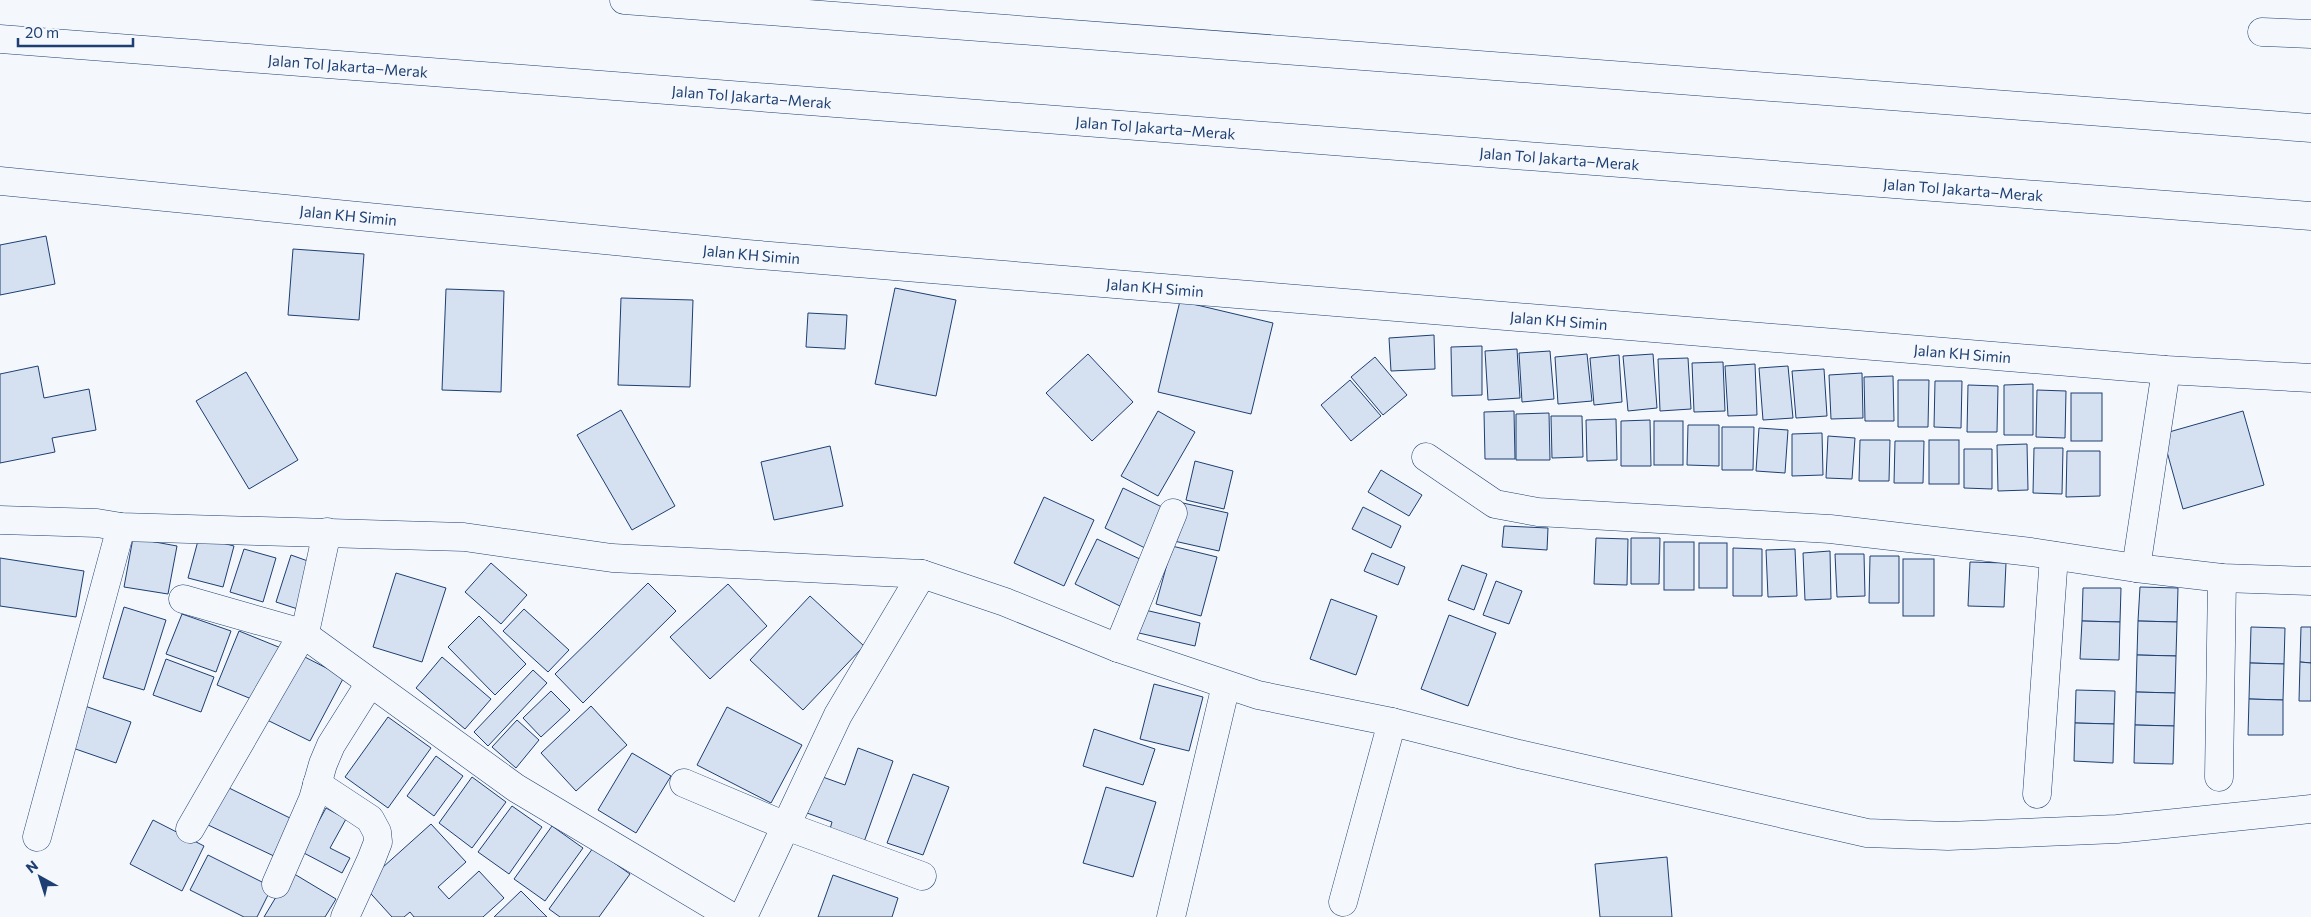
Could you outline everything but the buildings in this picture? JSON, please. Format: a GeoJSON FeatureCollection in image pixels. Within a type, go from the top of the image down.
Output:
{"type":"FeatureCollection","features":[{"type":"Feature","properties":{"kind":"main road"},"geometry":{"type":"LineString","coordinates":[[624,0],[2311,128]]}},
{"type":"Feature","properties":{"kind":"main road"},"geometry":{"type":"LineString","coordinates":[[2262,32],[2311,34]]}},
{"type":"Feature","properties":{"kind":"main road","name":"Jalan Tol Jakarta–Merak"},"geometry":{"type":"LineString","coordinates":[[0,39],[2311,216]]}},
{"type":"Feature","properties":{"kind":"main road","name":"Jalan KH Simin"},"geometry":{"type":"LineString","coordinates":[[0,181],[756,254],[2166,370],[2311,378]]}},
{"type":"Feature","properties":{"kind":"main road"},"geometry":{"type":"LineString","coordinates":[[2136,568],[2166,370]]}},
{"type":"Feature","properties":{"kind":"main road"},"geometry":{"type":"LineString","coordinates":[[1426,457],[1495,504],[1538,512],[1830,529],[2222,578],[2311,581]]}},
{"type":"Feature","properties":{"kind":"main road"},"geometry":{"type":"LineString","coordinates":[[1118,648],[1173,513]]}},
{"type":"Feature","properties":{"kind":"main road"},"geometry":{"type":"LineString","coordinates":[[0,520],[97,523],[121,527],[464,537],[612,558],[922,574],[1005,602],[1118,648],[1258,695],[1392,722],[1519,754],[1867,834],[1948,836],[2117,829],[2311,810]]}},
{"type":"Feature","properties":{"kind":"main road"},"geometry":{"type":"LineString","coordinates":[[37,837],[121,527]]}},
{"type":"Feature","properties":{"kind":"main road"},"geometry":{"type":"LineString","coordinates":[[190,830],[306,628],[327,532]]}},
{"type":"Feature","properties":{"kind":"main road"},"geometry":{"type":"LineString","coordinates":[[2037,794],[2054,556]]}},
{"type":"Feature","properties":{"kind":"main road"},"geometry":{"type":"LineString","coordinates":[[743,917],[838,715],[922,574]]}},
{"type":"Feature","properties":{"kind":"main road"},"geometry":{"type":"LineString","coordinates":[[2219,777],[2222,578]]}},
{"type":"Feature","properties":{"kind":"main road"},"geometry":{"type":"LineString","coordinates":[[183,599],[302,633],[516,788],[732,917]]}},
{"type":"Feature","properties":{"kind":"main road"},"geometry":{"type":"LineString","coordinates":[[276,884],[313,799],[331,745],[370,682]]}},
{"type":"Feature","properties":{"kind":"main road"},"geometry":{"type":"LineString","coordinates":[[1171,917],[1226,685]]}},
{"type":"Feature","properties":{"kind":"main road"},"geometry":{"type":"LineString","coordinates":[[1343,902],[1392,722]]}},
{"type":"Feature","properties":{"kind":"main road"},"geometry":{"type":"LineString","coordinates":[[684,783],[786,826],[922,876]]}},
{"type":"Feature","properties":{"kind":"main road"},"geometry":{"type":"LineString","coordinates":[[317,784],[370,819],[377,832],[378,842],[345,917]]}}]}
